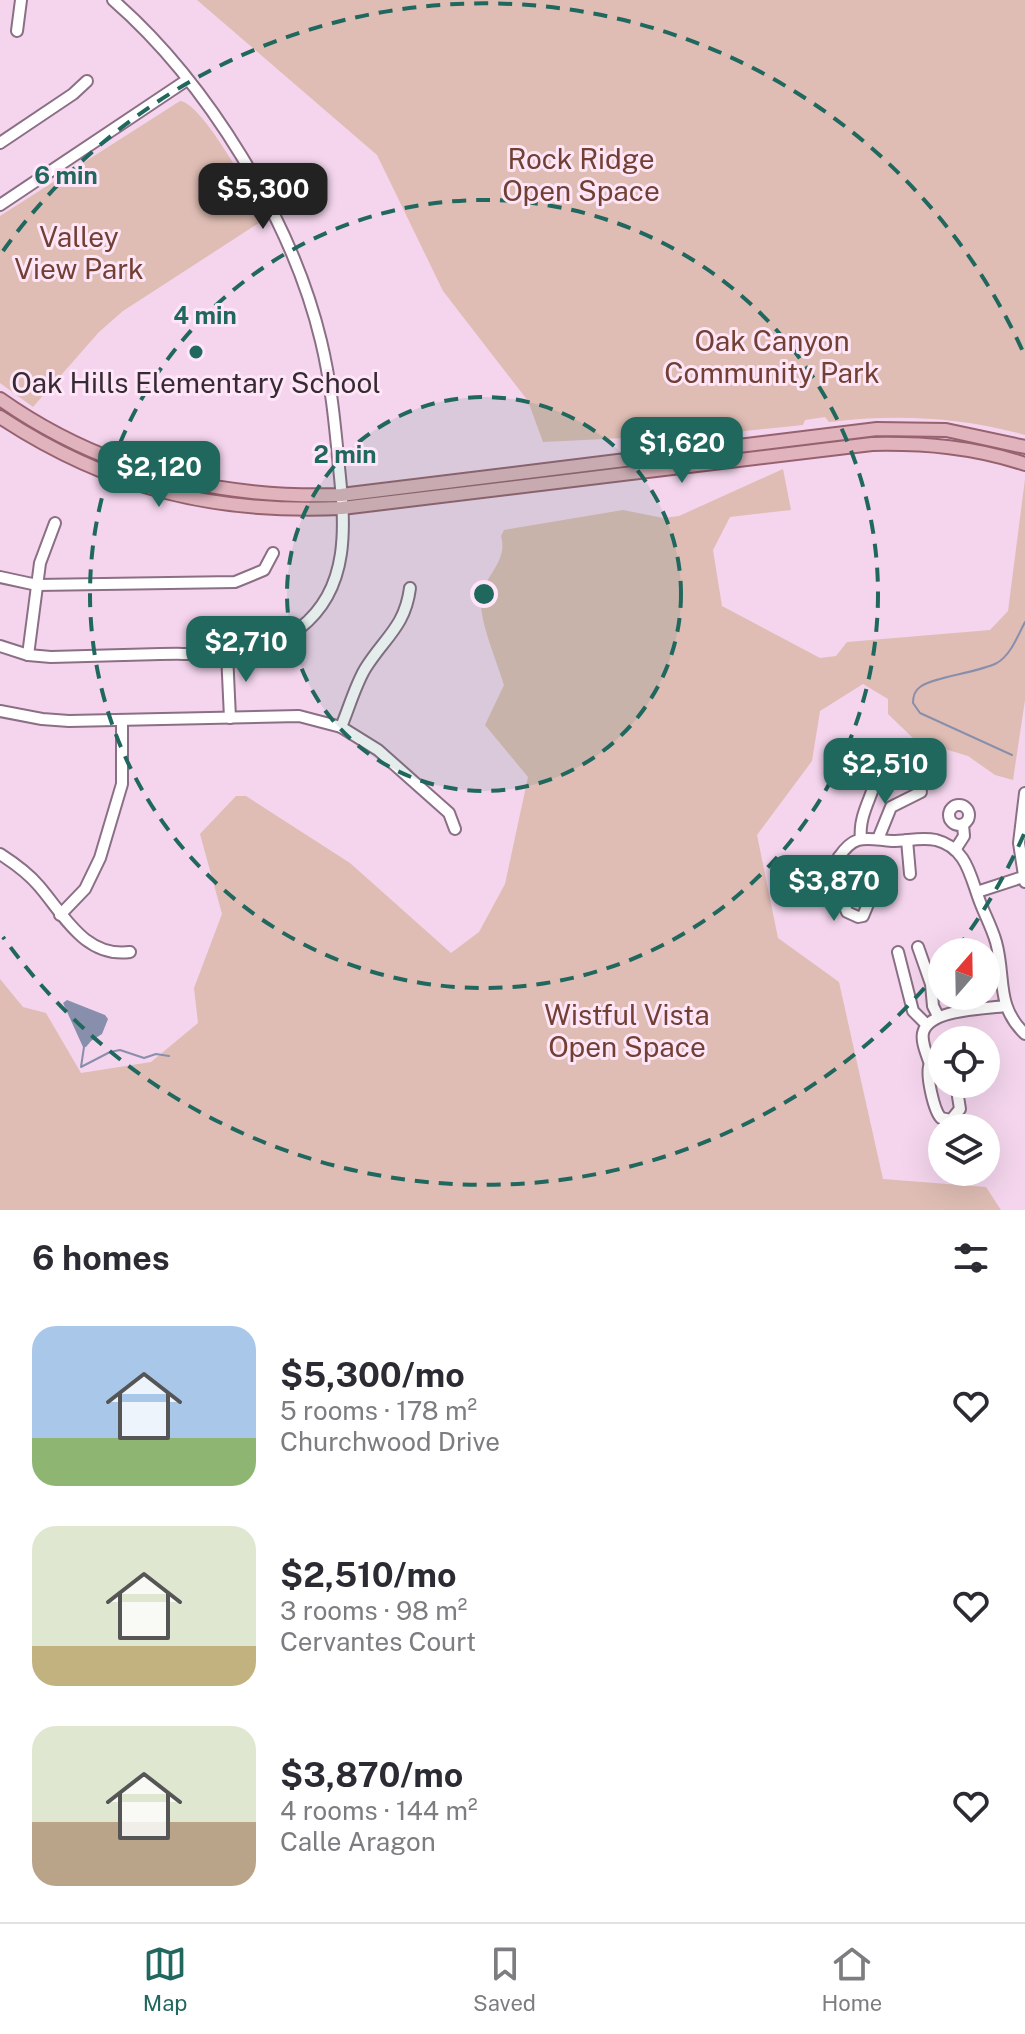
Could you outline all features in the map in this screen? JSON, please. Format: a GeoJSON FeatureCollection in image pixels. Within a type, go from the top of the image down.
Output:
{"type":"FeatureCollection","features":[{"type":"Feature","properties":{"kind":"main road"},"geometry":{"type":"LineString","coordinates":[[0,399],[42,427],[85,449],[149,473],[252,494],[342,501],[872,444],[943,446],[982,451],[1025,464]]}},
{"type":"Feature","properties":{"kind":"main road"},"geometry":{"type":"LineString","coordinates":[[0,417],[78,462],[111,476],[177,496],[245,508],[299,510],[342,501],[877,429],[946,430],[1025,447]]}},
{"type":"Feature","properties":{"kind":"street"},"geometry":{"type":"LineString","coordinates":[[17,31],[21,0]]}},
{"type":"Feature","properties":{"kind":"street"},"geometry":{"type":"LineString","coordinates":[[0,646],[28,655],[51,657],[252,650],[278,642],[300,628],[321,608],[334,585],[342,559],[342,501],[329,384],[320,338],[302,281],[256,180],[227,134],[187,80],[113,0]]}},
{"type":"Feature","properties":{"kind":"street"},"geometry":{"type":"LineString","coordinates":[[0,205],[187,80]]}},
{"type":"Feature","properties":{"kind":"street"},"geometry":{"type":"LineString","coordinates":[[0,143],[73,94],[87,81]]}},
{"type":"Feature","properties":{"kind":"street"},"geometry":{"type":"LineString","coordinates":[[28,655],[43,552],[55,523]]}},
{"type":"Feature","properties":{"kind":"street"},"geometry":{"type":"LineString","coordinates":[[0,577],[37,585],[235,582],[264,570],[273,553]]}},
{"type":"Feature","properties":{"kind":"street"},"geometry":{"type":"LineString","coordinates":[[341,727],[366,668],[401,622],[407,609],[410,588]]}},
{"type":"Feature","properties":{"kind":"street"},"geometry":{"type":"LineString","coordinates":[[227,653],[230,718]]}},
{"type":"Feature","properties":{"kind":"street"},"geometry":{"type":"LineString","coordinates":[[0,711],[42,719],[299,716],[341,727],[378,750],[449,813],[455,829]]}},
{"type":"Feature","properties":{"kind":"street"},"geometry":{"type":"LineString","coordinates":[[60,915],[85,889],[100,858],[122,784],[122,720]]}},
{"type":"Feature","properties":{"kind":"street"},"geometry":{"type":"LineString","coordinates":[[861,839],[860,821],[878,771]]}},
{"type":"Feature","properties":{"kind":"street"},"geometry":{"type":"LineString","coordinates":[[878,839],[891,807],[921,792]]}},
{"type":"Feature","properties":{"kind":"street"},"geometry":{"type":"LineString","coordinates":[[977,892],[1024,880],[1019,843],[1025,793]]}},
{"type":"Feature","properties":{"kind":"street"},"geometry":{"type":"LineString","coordinates":[[955,850],[964,836],[963,825]]}},
{"type":"Feature","properties":{"kind":"street"},"geometry":{"type":"LineString","coordinates":[[839,857],[856,870],[868,904],[863,916],[858,917],[847,912],[836,880],[839,857],[847,844],[861,839],[936,840],[955,850],[971,870],[996,942],[1005,1006],[1025,1034]]}},
{"type":"Feature","properties":{"kind":"street"},"geometry":{"type":"LineString","coordinates":[[907,840],[910,874]]}},
{"type":"Feature","properties":{"kind":"street"},"geometry":{"type":"LineString","coordinates":[[0,854],[39,886],[60,915],[90,943],[115,954],[130,952]]}},
{"type":"Feature","properties":{"kind":"street"},"geometry":{"type":"LineString","coordinates":[[918,947],[938,1016]]}},
{"type":"Feature","properties":{"kind":"street"},"geometry":{"type":"LineString","coordinates":[[898,952],[913,1011],[927,1025]]}},
{"type":"Feature","properties":{"kind":"street"},"geometry":{"type":"LineString","coordinates":[[928,1055],[923,1034],[927,1025],[938,1016],[1005,1006]]}},
{"type":"Feature","properties":{"kind":"street"},"geometry":{"type":"LineString","coordinates":[[933,1098],[935,1112],[941,1118],[951,1120],[960,1109],[958,1098]]}},
{"type":"Feature","properties":{"kind":"green space","name":"Rock Ridge Open Space"},"geometry":{"type":"Polygon","coordinates":[[[197,0],[1025,0],[1025,435],[952,421],[879,418],[829,422],[825,417],[805,420],[803,425],[726,433],[543,442],[528,401],[443,291],[377,155],[197,0]]]}},
{"type":"Feature","properties":{"kind":"green space","name":"Valley View Park"},"geometry":{"type":"Polygon","coordinates":[[[180,101],[190,106],[214,133],[265,219],[123,311],[99,332],[33,407],[0,383],[0,216],[180,101]]]}},
{"type":"Feature","properties":{"kind":"green space","name":"Wistful Vista Open Space"},"geometry":{"type":"Polygon","coordinates":[[[783,469],[791,510],[730,517],[713,550],[722,606],[820,658],[836,656],[847,642],[990,630],[1008,611],[1025,479],[1025,700],[1013,780],[995,775],[968,756],[915,740],[888,714],[888,699],[863,684],[820,711],[812,761],[757,835],[778,938],[839,982],[883,1179],[928,1182],[928,1186],[986,1187],[1001,1210],[0,1210],[0,979],[23,1007],[46,1013],[81,1073],[151,1062],[198,1023],[194,988],[222,914],[200,834],[236,796],[246,796],[350,863],[451,953],[479,932],[505,884],[528,777],[485,725],[504,685],[486,631],[481,600],[501,554],[504,530],[623,510],[663,518],[679,516],[783,469]]]}},
{"type":"Feature","properties":{"kind":"water"},"geometry":{"type":"Polygon","coordinates":[[[67,1000],[108,1019],[102,1034],[86,1047],[83,1047],[63,1003],[67,1000]]]}},
{"type":"Feature","properties":{"kind":"waterway"},"geometry":{"type":"LineString","coordinates":[[1012,755],[920,713],[913,699],[916,690],[926,684],[997,663],[1010,650],[1025,622]]}},
{"type":"Feature","properties":{"kind":"waterway"},"geometry":{"type":"LineString","coordinates":[[84,1047],[81,1067],[120,1050],[144,1058],[156,1054],[169,1056]]}},
{"type":"Feature","properties":{"kind":"place","name":"Oak Hills Elementary School"},"geometry":{"type":"Point","coordinates":[196,352]}},
{"type":"Feature","properties":{"kind":"park label","name":"Oak Canyon Community Park"},"geometry":{"type":"Point","coordinates":[772,356]}}]}
